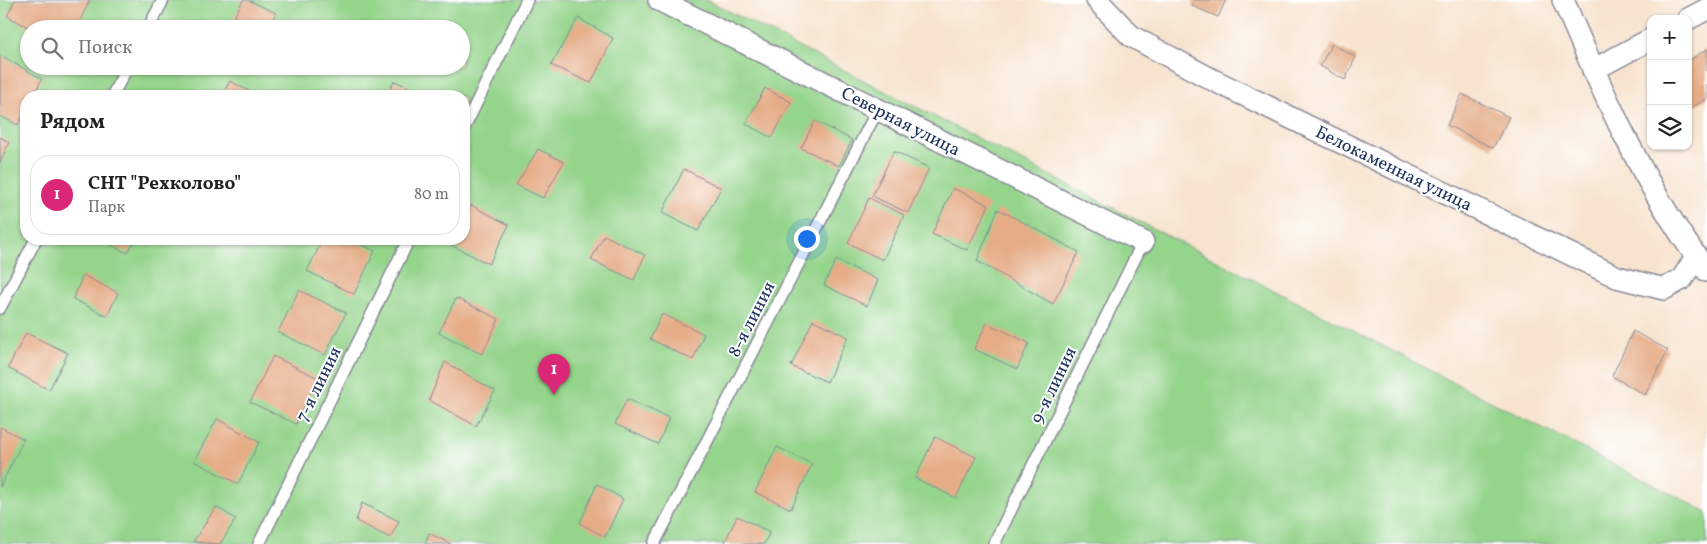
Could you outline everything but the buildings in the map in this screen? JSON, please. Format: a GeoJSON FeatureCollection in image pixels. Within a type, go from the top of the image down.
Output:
{"type":"FeatureCollection","features":[{"type":"Feature","properties":{"kind":"street","name":"Северная улица"},"geometry":{"type":"LineString","coordinates":[[659,0],[1143,242]]}},
{"type":"Feature","properties":{"kind":"street","name":"Белокаменная улица"},"geometry":{"type":"LineString","coordinates":[[1097,0],[1131,36],[1187,66],[1617,277],[1664,289],[1682,279],[1701,264]]}},
{"type":"Feature","properties":{"kind":"street"},"geometry":{"type":"LineString","coordinates":[[1563,0],[1593,70],[1645,174],[1701,264]]}},
{"type":"Feature","properties":{"kind":"street"},"geometry":{"type":"LineString","coordinates":[[1692,17],[1707,9]]}},
{"type":"Feature","properties":{"kind":"street"},"geometry":{"type":"LineString","coordinates":[[1593,70],[1647,41]]}},
{"type":"Feature","properties":{"kind":"lane"},"geometry":{"type":"LineString","coordinates":[[153,20],[163,0]]}},
{"type":"Feature","properties":{"kind":"lane"},"geometry":{"type":"LineString","coordinates":[[470,116],[526,0]]}},
{"type":"Feature","properties":{"kind":"lane"},"geometry":{"type":"LineString","coordinates":[[115,90],[123,75]]}},
{"type":"Feature","properties":{"kind":"lane","name":"8-я линия"},"geometry":{"type":"LineString","coordinates":[[654,544],[878,109]]}},
{"type":"Feature","properties":{"kind":"lane","name":"9-я линия"},"geometry":{"type":"LineString","coordinates":[[994,544],[1143,242]]}},
{"type":"Feature","properties":{"kind":"lane"},"geometry":{"type":"LineString","coordinates":[[0,308],[33,245]]}},
{"type":"Feature","properties":{"kind":"lane","name":"7-я линия"},"geometry":{"type":"LineString","coordinates":[[259,544],[406,245]]}},
{"type":"Feature","properties":{"kind":"green space"},"geometry":{"type":"Polygon","coordinates":[[[0,0],[707,0],[1707,512],[1707,544],[0,544],[0,0]]]}},
{"type":"Feature","properties":{"kind":"place","name":"СНТ \"Рехколово\""},"geometry":{"type":"Point","coordinates":[554,395]}}]}
